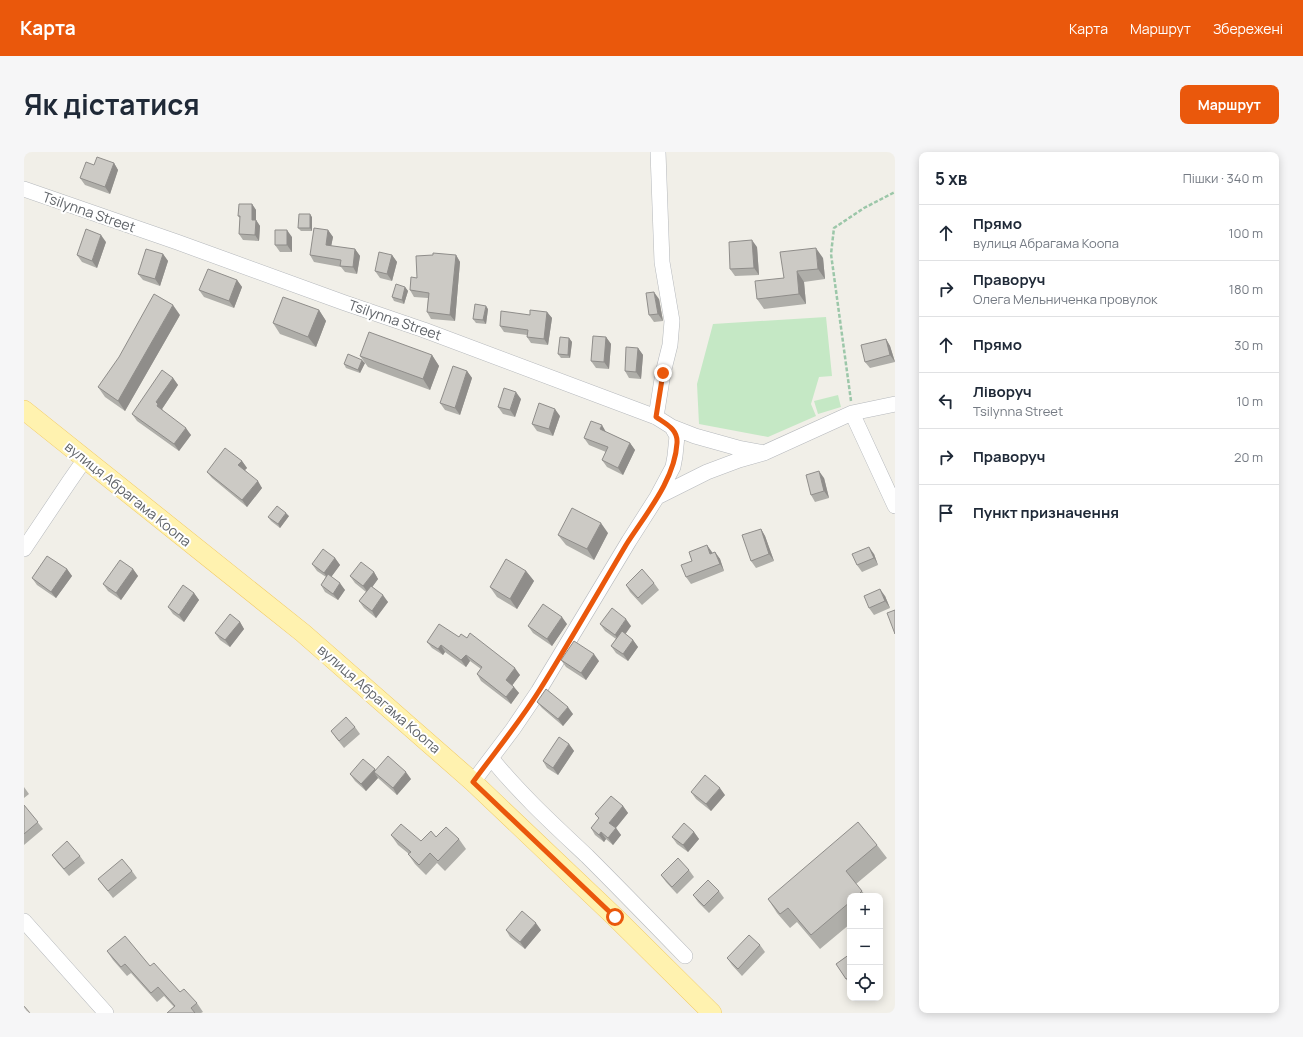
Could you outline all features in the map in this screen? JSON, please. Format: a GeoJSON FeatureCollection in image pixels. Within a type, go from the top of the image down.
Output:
{"type":"FeatureCollection","features":[{"type":"Feature","properties":{"kind":"main road","name":"вулиця Абрагама Коопа"},"geometry":{"type":"LineString","coordinates":[[24,410],[303,633],[473,782],[615,917],[712,1013]]}},
{"type":"Feature","properties":{"kind":"street"},"geometry":{"type":"LineString","coordinates":[[656,417],[663,373],[670,345],[672,321],[662,262],[658,152]]}},
{"type":"Feature","properties":{"kind":"street","name":"Tsilynna Street"},"geometry":{"type":"LineString","coordinates":[[24,189],[163,236],[424,330],[656,417],[672,428],[738,448],[764,453]]}},
{"type":"Feature","properties":{"kind":"street"},"geometry":{"type":"LineString","coordinates":[[657,497],[707,472],[739,460],[764,453],[852,413],[895,404]]}},
{"type":"Feature","properties":{"kind":"street"},"geometry":{"type":"LineString","coordinates":[[852,413],[895,506]]}},
{"type":"Feature","properties":{"kind":"street"},"geometry":{"type":"LineString","coordinates":[[473,782],[538,692],[657,497],[673,466],[677,436],[672,428]]}},
{"type":"Feature","properties":{"kind":"street"},"geometry":{"type":"LineString","coordinates":[[24,549],[85,459]]}},
{"type":"Feature","properties":{"kind":"street"},"geometry":{"type":"LineString","coordinates":[[491,758],[544,814],[685,956]]}},
{"type":"Feature","properties":{"kind":"street"},"geometry":{"type":"LineString","coordinates":[[24,921],[106,1013]]}},
{"type":"Feature","properties":{"kind":"path"},"geometry":{"type":"LineString","coordinates":[[852,413],[831,254],[834,228],[864,208],[895,192]]}},
{"type":"Feature","properties":{"kind":"green space"},"geometry":{"type":"Polygon","coordinates":[[[826,317],[832,376],[819,377],[811,404],[816,416],[768,437],[699,424],[697,384],[713,324],[826,317]]]}},
{"type":"Feature","properties":{"kind":"green space"},"geometry":{"type":"Polygon","coordinates":[[[838,395],[841,407],[818,414],[814,401],[838,395]]]}},
{"type":"Feature","properties":{"kind":"building"},"geometry":{"type":"Polygon","coordinates":[[[97,157],[114,163],[105,187],[80,178],[86,162],[94,165],[97,157]]]}},
{"type":"Feature","properties":{"kind":"building"},"geometry":{"type":"Polygon","coordinates":[[[239,204],[252,204],[252,220],[256,220],[255,235],[239,234],[239,204]]]}},
{"type":"Feature","properties":{"kind":"building"},"geometry":{"type":"Polygon","coordinates":[[[299,214],[310,214],[310,228],[298,228],[299,214]]]}},
{"type":"Feature","properties":{"kind":"building"},"geometry":{"type":"Polygon","coordinates":[[[314,228],[328,230],[326,245],[355,249],[353,267],[340,266],[341,260],[310,255],[314,228]]]}},
{"type":"Feature","properties":{"kind":"building"},"geometry":{"type":"Polygon","coordinates":[[[86,229],[101,235],[92,261],[77,255],[86,229]]]}},
{"type":"Feature","properties":{"kind":"building"},"geometry":{"type":"Polygon","coordinates":[[[275,230],[287,230],[287,245],[275,245],[275,230]]]}},
{"type":"Feature","properties":{"kind":"building"},"geometry":{"type":"Polygon","coordinates":[[[752,240],[754,268],[730,269],[729,242],[752,240]]]}},
{"type":"Feature","properties":{"kind":"building"},"geometry":{"type":"Polygon","coordinates":[[[816,248],[818,269],[797,271],[799,294],[757,299],[755,281],[784,278],[780,252],[816,248]]]}},
{"type":"Feature","properties":{"kind":"building"},"geometry":{"type":"Polygon","coordinates":[[[146,249],[163,254],[155,279],[138,274],[146,249]]]}},
{"type":"Feature","properties":{"kind":"building"},"geometry":{"type":"Polygon","coordinates":[[[379,252],[392,255],[387,274],[375,271],[379,252]]]}},
{"type":"Feature","properties":{"kind":"building"},"geometry":{"type":"Polygon","coordinates":[[[433,253],[456,255],[450,315],[427,312],[429,293],[410,290],[411,277],[417,278],[416,256],[433,255],[433,253]]]}},
{"type":"Feature","properties":{"kind":"building"},"geometry":{"type":"Polygon","coordinates":[[[208,269],[237,280],[229,301],[199,290],[208,269]]]}},
{"type":"Feature","properties":{"kind":"building"},"geometry":{"type":"Polygon","coordinates":[[[396,284],[405,287],[402,300],[392,297],[396,284]]]}},
{"type":"Feature","properties":{"kind":"building"},"geometry":{"type":"Polygon","coordinates":[[[654,292],[658,314],[649,315],[646,293],[654,292]]]}},
{"type":"Feature","properties":{"kind":"building"},"geometry":{"type":"Polygon","coordinates":[[[154,294],[173,305],[118,401],[98,387],[119,357],[154,294]]]}},
{"type":"Feature","properties":{"kind":"building"},"geometry":{"type":"Polygon","coordinates":[[[283,297],[319,310],[308,337],[273,323],[283,297]]]}},
{"type":"Feature","properties":{"kind":"building"},"geometry":{"type":"Polygon","coordinates":[[[475,304],[486,306],[483,320],[473,319],[475,304]]]}},
{"type":"Feature","properties":{"kind":"building"},"geometry":{"type":"Polygon","coordinates":[[[530,310],[547,312],[544,339],[527,337],[528,330],[500,326],[501,311],[530,315],[530,310]]]}},
{"type":"Feature","properties":{"kind":"building"},"geometry":{"type":"Polygon","coordinates":[[[369,332],[432,355],[423,379],[360,356],[369,332]]]}},
{"type":"Feature","properties":{"kind":"building"},"geometry":{"type":"Polygon","coordinates":[[[593,336],[606,337],[604,362],[591,361],[593,336]]]}},
{"type":"Feature","properties":{"kind":"building"},"geometry":{"type":"Polygon","coordinates":[[[560,337],[569,338],[568,355],[558,354],[560,337]]]}},
{"type":"Feature","properties":{"kind":"building"},"geometry":{"type":"Polygon","coordinates":[[[886,339],[890,355],[865,362],[861,345],[886,339]]]}},
{"type":"Feature","properties":{"kind":"building"},"geometry":{"type":"Polygon","coordinates":[[[626,347],[638,348],[636,372],[625,371],[626,347]]]}},
{"type":"Feature","properties":{"kind":"building"},"geometry":{"type":"Polygon","coordinates":[[[348,354],[362,360],[358,370],[344,364],[348,354]]]}},
{"type":"Feature","properties":{"kind":"building"},"geometry":{"type":"Polygon","coordinates":[[[453,366],[467,371],[455,408],[440,403],[453,366]]]}},
{"type":"Feature","properties":{"kind":"building"},"geometry":{"type":"Polygon","coordinates":[[[162,370],[173,378],[156,402],[158,404],[157,406],[186,428],[174,444],[132,414],[162,370]]]}},
{"type":"Feature","properties":{"kind":"building"},"geometry":{"type":"Polygon","coordinates":[[[504,388],[516,392],[510,410],[498,407],[504,388]]]}},
{"type":"Feature","properties":{"kind":"building"},"geometry":{"type":"Polygon","coordinates":[[[539,403],[555,409],[549,429],[532,424],[539,403]]]}},
{"type":"Feature","properties":{"kind":"building"},"geometry":{"type":"Polygon","coordinates":[[[591,421],[602,425],[600,429],[630,443],[618,468],[602,460],[608,447],[584,438],[591,421]]]}},
{"type":"Feature","properties":{"kind":"building"},"geometry":{"type":"Polygon","coordinates":[[[225,448],[242,461],[238,465],[258,481],[242,500],[207,472],[225,448]]]}},
{"type":"Feature","properties":{"kind":"building"},"geometry":{"type":"Polygon","coordinates":[[[819,471],[824,491],[811,495],[806,475],[819,471]]]}},
{"type":"Feature","properties":{"kind":"building"},"geometry":{"type":"Polygon","coordinates":[[[277,506],[286,513],[278,524],[268,517],[277,506]]]}},
{"type":"Feature","properties":{"kind":"building"},"geometry":{"type":"Polygon","coordinates":[[[572,508],[601,523],[587,549],[558,535],[572,508]]]}},
{"type":"Feature","properties":{"kind":"building"},"geometry":{"type":"Polygon","coordinates":[[[761,529],[769,554],[751,561],[742,535],[761,529]]]}},
{"type":"Feature","properties":{"kind":"building"},"geometry":{"type":"Polygon","coordinates":[[[707,545],[710,554],[715,552],[720,564],[686,577],[681,565],[692,561],[689,552],[707,545]]]}},
{"type":"Feature","properties":{"kind":"building"},"geometry":{"type":"Polygon","coordinates":[[[869,547],[874,558],[857,565],[852,554],[869,547]]]}},
{"type":"Feature","properties":{"kind":"building"},"geometry":{"type":"Polygon","coordinates":[[[323,549],[335,558],[324,573],[312,564],[323,549]]]}},
{"type":"Feature","properties":{"kind":"building"},"geometry":{"type":"Polygon","coordinates":[[[47,556],[67,569],[51,592],[32,578],[47,556]]]}},
{"type":"Feature","properties":{"kind":"building"},"geometry":{"type":"Polygon","coordinates":[[[506,559],[526,571],[510,599],[490,587],[506,559]]]}},
{"type":"Feature","properties":{"kind":"building"},"geometry":{"type":"Polygon","coordinates":[[[120,560],[133,569],[116,593],[103,584],[120,560]]]}},
{"type":"Feature","properties":{"kind":"building"},"geometry":{"type":"Polygon","coordinates":[[[361,562],[374,572],[363,586],[350,576],[361,562]]]}},
{"type":"Feature","properties":{"kind":"building"},"geometry":{"type":"Polygon","coordinates":[[[642,569],[654,583],[638,598],[626,585],[642,569]]]}},
{"type":"Feature","properties":{"kind":"building"},"geometry":{"type":"Polygon","coordinates":[[[328,574],[340,583],[333,594],[321,585],[328,574]]]}},
{"type":"Feature","properties":{"kind":"building"},"geometry":{"type":"Polygon","coordinates":[[[183,585],[194,593],[179,615],[168,607],[183,585]]]}},
{"type":"Feature","properties":{"kind":"building"},"geometry":{"type":"Polygon","coordinates":[[[371,586],[383,595],[372,611],[359,601],[371,586]]]}},
{"type":"Feature","properties":{"kind":"building"},"geometry":{"type":"Polygon","coordinates":[[[880,589],[885,601],[869,608],[864,596],[880,589]]]}},
{"type":"Feature","properties":{"kind":"building"},"geometry":{"type":"Polygon","coordinates":[[[543,604],[562,617],[547,639],[528,626],[543,604]]]}},
{"type":"Feature","properties":{"kind":"building"},"geometry":{"type":"Polygon","coordinates":[[[612,608],[626,619],[615,635],[600,624],[612,608]]]}},
{"type":"Feature","properties":{"kind":"building"},"geometry":{"type":"Polygon","coordinates":[[[895,610],[895,634],[887,613],[895,610]]]}},
{"type":"Feature","properties":{"kind":"building"},"geometry":{"type":"Polygon","coordinates":[[[230,614],[240,622],[225,640],[215,633],[230,614]]]}},
{"type":"Feature","properties":{"kind":"building"},"geometry":{"type":"Polygon","coordinates":[[[439,624],[459,637],[461,634],[467,638],[470,633],[515,668],[506,680],[514,687],[506,697],[477,674],[482,667],[466,655],[461,660],[441,645],[438,649],[427,642],[439,624]]]}},
{"type":"Feature","properties":{"kind":"building"},"geometry":{"type":"Polygon","coordinates":[[[622,631],[633,640],[623,654],[611,646],[622,631]]]}},
{"type":"Feature","properties":{"kind":"building"},"geometry":{"type":"Polygon","coordinates":[[[574,641],[594,654],[581,673],[561,660],[574,641]]]}},
{"type":"Feature","properties":{"kind":"building"},"geometry":{"type":"Polygon","coordinates":[[[546,689],[568,707],[558,719],[537,702],[546,689]]]}},
{"type":"Feature","properties":{"kind":"building"},"geometry":{"type":"Polygon","coordinates":[[[346,717],[355,727],[339,741],[331,731],[346,717]]]}},
{"type":"Feature","properties":{"kind":"building"},"geometry":{"type":"Polygon","coordinates":[[[559,737],[569,744],[553,768],[543,761],[559,737]]]}},
{"type":"Feature","properties":{"kind":"building"},"geometry":{"type":"Polygon","coordinates":[[[388,756],[406,772],[393,788],[374,772],[388,756]]]}},
{"type":"Feature","properties":{"kind":"building"},"geometry":{"type":"Polygon","coordinates":[[[363,759],[375,769],[361,784],[350,774],[363,759]]]}},
{"type":"Feature","properties":{"kind":"building"},"geometry":{"type":"Polygon","coordinates":[[[705,775],[720,788],[706,804],[691,792],[705,775]]]}},
{"type":"Feature","properties":{"kind":"building"},"geometry":{"type":"Polygon","coordinates":[[[611,796],[623,806],[609,823],[616,828],[608,838],[601,832],[599,835],[591,828],[599,818],[595,814],[611,796]]]}},
{"type":"Feature","properties":{"kind":"building"},"geometry":{"type":"Polygon","coordinates":[[[24,805],[38,822],[24,834],[24,805]]]}},
{"type":"Feature","properties":{"kind":"building"},"geometry":{"type":"Polygon","coordinates":[[[858,822],[877,845],[846,871],[862,891],[860,893],[847,893],[847,905],[811,935],[788,908],[780,914],[768,899],[858,822]]]}},
{"type":"Feature","properties":{"kind":"building"},"geometry":{"type":"Polygon","coordinates":[[[684,823],[694,832],[683,845],[672,837],[684,823]]]}},
{"type":"Feature","properties":{"kind":"building"},"geometry":{"type":"Polygon","coordinates":[[[401,824],[421,841],[431,831],[436,837],[446,827],[459,839],[438,861],[430,853],[419,865],[408,854],[411,852],[391,835],[401,824]]]}},
{"type":"Feature","properties":{"kind":"building"},"geometry":{"type":"Polygon","coordinates":[[[67,841],[80,856],[64,869],[52,855],[67,841]]]}},
{"type":"Feature","properties":{"kind":"building"},"geometry":{"type":"Polygon","coordinates":[[[678,858],[689,870],[672,887],[661,875],[678,858]]]}},
{"type":"Feature","properties":{"kind":"building"},"geometry":{"type":"Polygon","coordinates":[[[122,859],[132,871],[108,891],[98,879],[122,859]]]}},
{"type":"Feature","properties":{"kind":"building"},"geometry":{"type":"Polygon","coordinates":[[[708,880],[719,891],[704,906],[693,895],[708,880]]]}},
{"type":"Feature","properties":{"kind":"building"},"geometry":{"type":"Polygon","coordinates":[[[522,911],[536,923],[520,942],[506,930],[522,911]]]}},
{"type":"Feature","properties":{"kind":"building"},"geometry":{"type":"Polygon","coordinates":[[[749,935],[760,945],[738,969],[727,958],[749,935]]]}},
{"type":"Feature","properties":{"kind":"building"},"geometry":{"type":"Polygon","coordinates":[[[125,936],[150,966],[154,963],[180,992],[184,989],[197,1003],[191,1008],[195,1013],[167,1013],[175,1006],[158,987],[151,993],[125,964],[121,967],[107,951],[125,936]]]}},
{"type":"Feature","properties":{"kind":"building"},"geometry":{"type":"Polygon","coordinates":[[[847,956],[847,978],[846,979],[836,964],[847,956]]]}},
{"type":"Feature","properties":{"kind":"building"},"geometry":{"type":"Polygon","coordinates":[[[24,1006],[30,1013],[24,1013],[24,1006]]]}},
{"type":"Feature","properties":{"kind":"route"},"geometry":{"type":"LineString","coordinates":[[615,917],[473,782],[513,729],[538,692],[657,497],[673,466],[677,436],[672,428],[656,417],[663,373]]}}]}
